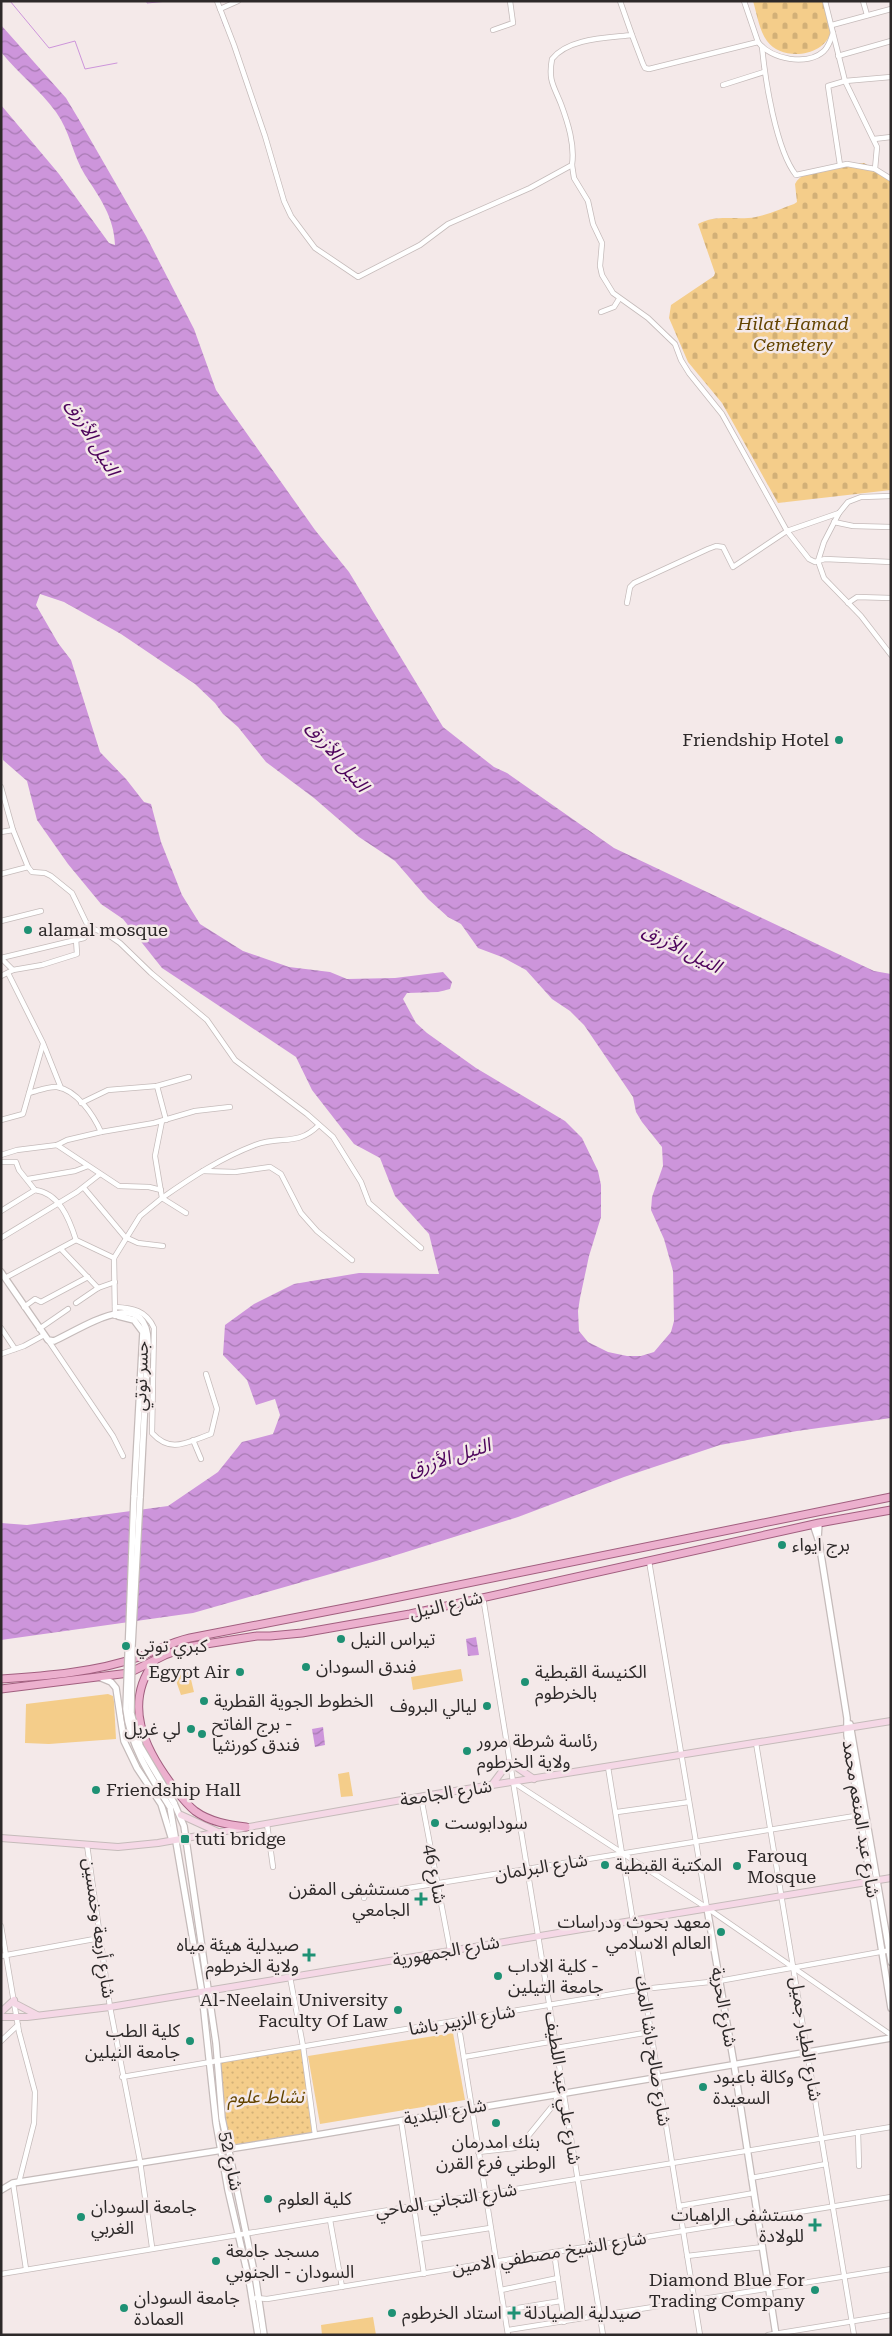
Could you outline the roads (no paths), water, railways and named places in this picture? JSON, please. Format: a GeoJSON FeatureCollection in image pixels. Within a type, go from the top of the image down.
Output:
{"type":"FeatureCollection","features":[{"type":"Feature","properties":{"kind":"main road","name":"شارع النيل"},"geometry":{"type":"LineString","coordinates":[[2,1678],[104,1666],[140,1656],[167,1644],[190,1638],[891,1497]]}},
{"type":"Feature","properties":{"kind":"main road"},"geometry":{"type":"LineString","coordinates":[[881,1511],[887,1505],[886,1500],[882,1499]]}},
{"type":"Feature","properties":{"kind":"main road","name":"شارع النيل"},"geometry":{"type":"LineString","coordinates":[[2,1689],[128,1673],[187,1647],[372,1621],[816,1524],[891,1510]]}},
{"type":"Feature","properties":{"kind":"main road"},"geometry":{"type":"LineString","coordinates":[[156,1660],[144,1678],[140,1690],[138,1708],[146,1742],[160,1770],[195,1811],[211,1820],[246,1827]]}},
{"type":"Feature","properties":{"kind":"main road"},"geometry":{"type":"LineString","coordinates":[[2,1678],[2,1689]]}},
{"type":"Feature","properties":{"kind":"main road","name":"شارع الجامعة"},"geometry":{"type":"LineString","coordinates":[[1,1838],[118,1847],[174,1840],[421,1797],[891,1721]]}},
{"type":"Feature","properties":{"kind":"main road"},"geometry":{"type":"LineString","coordinates":[[492,1786],[509,1762],[534,1779]]}},
{"type":"Feature","properties":{"kind":"main road"},"geometry":{"type":"LineString","coordinates":[[180,1812],[219,1832]]}},
{"type":"Feature","properties":{"kind":"main road","name":"شارع الجمهورية"},"geometry":{"type":"LineString","coordinates":[[1,2017],[40,2016],[110,2007],[538,1935],[782,1898],[891,1878]]}},
{"type":"Feature","properties":{"kind":"main road"},"geometry":{"type":"LineString","coordinates":[[1,2012],[14,2002],[40,2016]]}},
{"type":"Feature","properties":{"kind":"street"},"geometry":{"type":"LineString","coordinates":[[217,1],[265,136],[284,201],[291,216],[315,248],[358,277],[420,245],[448,224],[537,184],[572,165]]}},
{"type":"Feature","properties":{"kind":"street"},"geometry":{"type":"LineString","coordinates":[[220,9],[238,1]]}},
{"type":"Feature","properties":{"kind":"street"},"geometry":{"type":"LineString","coordinates":[[492,30],[507,27],[513,23],[510,1]]}},
{"type":"Feature","properties":{"kind":"street"},"geometry":{"type":"LineString","coordinates":[[620,1],[645,68],[649,69],[758,42]]}},
{"type":"Feature","properties":{"kind":"street"},"geometry":{"type":"LineString","coordinates":[[744,1],[758,42],[762,47],[777,55],[798,60],[806,59],[823,52],[833,33]]}},
{"type":"Feature","properties":{"kind":"street"},"geometry":{"type":"LineString","coordinates":[[825,1],[845,81],[874,139],[878,155],[876,169]]}},
{"type":"Feature","properties":{"kind":"street"},"geometry":{"type":"LineString","coordinates":[[863,1],[866,15]]}},
{"type":"Feature","properties":{"kind":"street"},"geometry":{"type":"LineString","coordinates":[[832,26],[891,9]]}},
{"type":"Feature","properties":{"kind":"street"},"geometry":{"type":"LineString","coordinates":[[632,35],[600,39],[563,48],[552,59],[551,85],[560,102],[566,121],[573,156],[574,178],[588,201],[593,224],[602,243],[600,266],[602,275],[619,299],[648,318],[675,344],[680,360],[722,414],[787,531],[809,559],[818,561],[825,559],[891,562]]}},
{"type":"Feature","properties":{"kind":"street"},"geometry":{"type":"LineString","coordinates":[[838,56],[891,41]]}},
{"type":"Feature","properties":{"kind":"street"},"geometry":{"type":"LineString","coordinates":[[762,47],[764,72],[783,151],[796,175],[840,165],[857,165],[876,169],[891,179]]}},
{"type":"Feature","properties":{"kind":"street"},"geometry":{"type":"LineString","coordinates":[[723,84],[764,72]]}},
{"type":"Feature","properties":{"kind":"street"},"geometry":{"type":"LineString","coordinates":[[840,165],[827,89],[830,84],[845,81],[891,77]]}},
{"type":"Feature","properties":{"kind":"street"},"geometry":{"type":"LineString","coordinates":[[874,139],[891,137]]}},
{"type":"Feature","properties":{"kind":"street"},"geometry":{"type":"LineString","coordinates":[[601,312],[614,307],[619,299]]}},
{"type":"Feature","properties":{"kind":"street"},"geometry":{"type":"LineString","coordinates":[[891,496],[870,496],[848,502],[834,522],[818,561],[824,578],[874,632],[891,656]]}},
{"type":"Feature","properties":{"kind":"street"},"geometry":{"type":"LineString","coordinates":[[627,604],[630,587],[634,584],[708,549],[723,546],[733,568],[787,531],[839,513]]}},
{"type":"Feature","properties":{"kind":"street"},"geometry":{"type":"LineString","coordinates":[[834,522],[853,526],[891,527]]}},
{"type":"Feature","properties":{"kind":"street"},"geometry":{"type":"LineString","coordinates":[[848,603],[857,597],[891,598]]}},
{"type":"Feature","properties":{"kind":"street"},"geometry":{"type":"LineString","coordinates":[[1,787],[13,830],[28,867],[32,872],[45,873],[72,893],[86,922],[92,929],[108,934],[120,943],[151,974],[207,1020],[235,1060],[333,1137],[361,1182],[369,1203],[420,1248]]}},
{"type":"Feature","properties":{"kind":"street"},"geometry":{"type":"LineString","coordinates":[[1,832],[13,830]]}},
{"type":"Feature","properties":{"kind":"street"},"geometry":{"type":"LineString","coordinates":[[1,874],[28,867]]}},
{"type":"Feature","properties":{"kind":"street"},"geometry":{"type":"LineString","coordinates":[[1,921],[41,911]]}},
{"type":"Feature","properties":{"kind":"street"},"geometry":{"type":"LineString","coordinates":[[12,970],[1,958],[84,938],[92,929]]}},
{"type":"Feature","properties":{"kind":"street"},"geometry":{"type":"LineString","coordinates":[[1,976],[12,970],[42,965],[77,954],[76,939]]}},
{"type":"Feature","properties":{"kind":"street"},"geometry":{"type":"LineString","coordinates":[[8,973],[43,1044],[61,1088]]}},
{"type":"Feature","properties":{"kind":"street"},"geometry":{"type":"LineString","coordinates":[[1,1120],[23,1114],[43,1044]]}},
{"type":"Feature","properties":{"kind":"street"},"geometry":{"type":"LineString","coordinates":[[81,1103],[108,1090],[157,1086],[189,1077]]}},
{"type":"Feature","properties":{"kind":"street"},"geometry":{"type":"LineString","coordinates":[[157,1086],[164,1121],[155,1156],[162,1198]]}},
{"type":"Feature","properties":{"kind":"street"},"geometry":{"type":"LineString","coordinates":[[29,1093],[52,1087],[61,1088],[93,1114],[101,1132]]}},
{"type":"Feature","properties":{"kind":"street"},"geometry":{"type":"LineString","coordinates":[[1,1155],[17,1150],[57,1145],[67,1140],[101,1132],[164,1121],[195,1111],[230,1107]]}},
{"type":"Feature","properties":{"kind":"street"},"geometry":{"type":"LineString","coordinates":[[115,1312],[114,1258],[125,1236],[140,1216],[162,1198],[202,1171],[255,1145],[272,1140],[298,1140],[310,1134],[319,1125]]}},
{"type":"Feature","properties":{"kind":"street"},"geometry":{"type":"LineString","coordinates":[[57,1145],[119,1186],[149,1187],[161,1190]]}},
{"type":"Feature","properties":{"kind":"street"},"geometry":{"type":"LineString","coordinates":[[1,1162],[16,1162],[19,1170],[35,1190],[51,1194],[59,1202],[76,1240],[114,1258]]}},
{"type":"Feature","properties":{"kind":"street"},"geometry":{"type":"LineString","coordinates":[[28,1180],[75,1171],[88,1166]]}},
{"type":"Feature","properties":{"kind":"street"},"geometry":{"type":"LineString","coordinates":[[202,1171],[235,1172],[270,1167],[281,1174],[306,1219],[317,1231],[352,1260]]}},
{"type":"Feature","properties":{"kind":"street"},"geometry":{"type":"LineString","coordinates":[[1,1238],[84,1188],[100,1174]]}},
{"type":"Feature","properties":{"kind":"street"},"geometry":{"type":"LineString","coordinates":[[84,1188],[125,1236],[138,1243],[163,1246]]}},
{"type":"Feature","properties":{"kind":"street"},"geometry":{"type":"LineString","coordinates":[[1,1211],[35,1190]]}},
{"type":"Feature","properties":{"kind":"street"},"geometry":{"type":"LineString","coordinates":[[162,1198],[186,1213]]}},
{"type":"Feature","properties":{"kind":"street"},"geometry":{"type":"LineString","coordinates":[[5,1278],[76,1240]]}},
{"type":"Feature","properties":{"kind":"street"},"geometry":{"type":"LineString","coordinates":[[61,1249],[98,1288]]}},
{"type":"Feature","properties":{"kind":"street"},"geometry":{"type":"LineString","coordinates":[[1,1272],[39,1329],[49,1339],[113,1436],[122,1456]]}},
{"type":"Feature","properties":{"kind":"street"},"geometry":{"type":"LineString","coordinates":[[24,1307],[35,1300],[41,1302],[88,1277]]}},
{"type":"Feature","properties":{"kind":"street"},"geometry":{"type":"LineString","coordinates":[[76,1303],[98,1288],[115,1282]]}},
{"type":"Feature","properties":{"kind":"street"},"geometry":{"type":"LineString","coordinates":[[1,1354],[49,1339],[115,1312],[133,1308],[141,1312],[148,1318],[154,1328],[152,1433],[162,1444],[175,1446],[211,1434],[217,1410],[206,1374]]}},
{"type":"Feature","properties":{"kind":"street"},"geometry":{"type":"LineString","coordinates":[[39,1329],[68,1309]]}},
{"type":"Feature","properties":{"kind":"street","name":"جسر توتي"},"geometry":{"type":"LineString","coordinates":[[115,1312],[130,1313],[139,1318],[146,1326],[131,1706],[140,1746],[172,1805],[180,1812]]}},
{"type":"Feature","properties":{"kind":"street"},"geometry":{"type":"LineString","coordinates":[[1,1328],[15,1349]]}},
{"type":"Feature","properties":{"kind":"street"},"geometry":{"type":"LineString","coordinates":[[193,1440],[201,1458]]}},
{"type":"Feature","properties":{"kind":"street","name":"شارع عبد المنعم محمد"},"geometry":{"type":"LineString","coordinates":[[816,1524],[887,1951],[891,2008]]}},
{"type":"Feature","properties":{"kind":"street","name":"شارع الحرية"},"geometry":{"type":"LineString","coordinates":[[649,1561],[734,2064],[775,2334]]}},
{"type":"Feature","properties":{"kind":"street","name":"شارع علي عبد اللطيف"},"geometry":{"type":"LineString","coordinates":[[482,1597],[555,2040],[561,2092],[578,2179],[604,2335]]}},
{"type":"Feature","properties":{"kind":"street"},"geometry":{"type":"LineString","coordinates":[[99,1677],[111,1682],[116,1688],[124,1741],[137,1768],[161,1804],[174,1840]]}},
{"type":"Feature","properties":{"kind":"street","name":"شارع الطيار جميل"},"geometry":{"type":"LineString","coordinates":[[756,1743],[854,2335]]}},
{"type":"Feature","properties":{"kind":"street","name":"شارع صالح باشا المك"},"geometry":{"type":"LineString","coordinates":[[608,1767],[617,1812],[621,1854],[679,2206],[698,2334]]}},
{"type":"Feature","properties":{"kind":"street"},"geometry":{"type":"LineString","coordinates":[[513,1782],[621,1854],[707,1908],[891,2036]]}},
{"type":"Feature","properties":{"kind":"street","name":"شارع 46"},"geometry":{"type":"LineString","coordinates":[[421,1797],[450,1950]]}},
{"type":"Feature","properties":{"kind":"street"},"geometry":{"type":"LineString","coordinates":[[180,1812],[186,1802]]}},
{"type":"Feature","properties":{"kind":"street"},"geometry":{"type":"LineString","coordinates":[[617,1812],[689,1802]]}},
{"type":"Feature","properties":{"kind":"street"},"geometry":{"type":"LineString","coordinates":[[172,1805],[174,1840]]}},
{"type":"Feature","properties":{"kind":"street","name":"شارع 52"},"geometry":{"type":"LineString","coordinates":[[180,1812],[205,1992],[213,2099],[221,2150],[259,2298],[264,2335]]}},
{"type":"Feature","properties":{"kind":"street","name":"شارع البرلمان"},"geometry":{"type":"LineString","coordinates":[[364,1897],[863,1815]]}},
{"type":"Feature","properties":{"kind":"street"},"geometry":{"type":"LineString","coordinates":[[267,1824],[273,1867]]}},
{"type":"Feature","properties":{"kind":"street","name":"شارع 52"},"geometry":{"type":"LineString","coordinates":[[174,1840],[217,2061],[222,2118],[229,2148],[258,2335]]}},
{"type":"Feature","properties":{"kind":"street","name":"شارع أربعة وخمسين"},"geometry":{"type":"LineString","coordinates":[[87,1845],[110,2007],[122,2077],[140,2161],[152,2247]]}},
{"type":"Feature","properties":{"kind":"street"},"geometry":{"type":"LineString","coordinates":[[1,1926],[4,1955],[18,2025],[35,2092],[34,2123],[16,2182],[26,2269]]}},
{"type":"Feature","properties":{"kind":"street"},"geometry":{"type":"LineString","coordinates":[[4,1955],[100,1938]]}},
{"type":"Feature","properties":{"kind":"street","name":"شارع عبد المنعم محمد"},"geometry":{"type":"LineString","coordinates":[[887,1951],[891,1962]]}},
{"type":"Feature","properties":{"kind":"street","name":"شارع الزبير باشا"},"geometry":{"type":"LineString","coordinates":[[122,2077],[210,2064],[217,2061],[303,2046],[643,1989],[719,1981],[887,1951]]}},
{"type":"Feature","properties":{"kind":"street"},"geometry":{"type":"LineString","coordinates":[[290,1977],[303,2046],[315,2135]]}},
{"type":"Feature","properties":{"kind":"street"},"geometry":{"type":"LineString","coordinates":[[458,2021],[484,2194],[508,2332],[891,2270]]}},
{"type":"Feature","properties":{"kind":"street"},"geometry":{"type":"LineString","coordinates":[[1,2041],[18,2025]]}},
{"type":"Feature","properties":{"kind":"street"},"geometry":{"type":"LineString","coordinates":[[556,2048],[650,2032]]}},
{"type":"Feature","properties":{"kind":"street","name":"شارع البلدية"},"geometry":{"type":"LineString","coordinates":[[2,2188],[16,2182],[315,2135],[807,2052],[891,2036]]}},
{"type":"Feature","properties":{"kind":"street"},"geometry":{"type":"LineString","coordinates":[[464,2056],[555,2040]]}},
{"type":"Feature","properties":{"kind":"street"},"geometry":{"type":"LineString","coordinates":[[478,2152],[520,2146],[555,2103],[561,2092]]}},
{"type":"Feature","properties":{"kind":"street"},"geometry":{"type":"LineString","coordinates":[[401,2120],[424,2274]]}},
{"type":"Feature","properties":{"kind":"street","name":"شارع التجاني الماحي"},"geometry":{"type":"LineString","coordinates":[[1,2274],[152,2247],[330,2220],[891,2127]]}},
{"type":"Feature","properties":{"kind":"street"},"geometry":{"type":"LineString","coordinates":[[858,2132],[858,2166]]}},
{"type":"Feature","properties":{"kind":"street"},"geometry":{"type":"LineString","coordinates":[[751,2178],[826,2164]]}},
{"type":"Feature","properties":{"kind":"street"},"geometry":{"type":"LineString","coordinates":[[679,2206],[754,2193]]}},
{"type":"Feature","properties":{"kind":"street","name":"شارع الشيخ مصطفي الامين"},"geometry":{"type":"LineString","coordinates":[[251,2295],[267,2299],[891,2197]]}},
{"type":"Feature","properties":{"kind":"street"},"geometry":{"type":"LineString","coordinates":[[330,2220],[342,2287]]}},
{"type":"Feature","properties":{"kind":"street"},"geometry":{"type":"LineString","coordinates":[[419,2239],[490,2228]]}},
{"type":"Feature","properties":{"kind":"street"},"geometry":{"type":"LineString","coordinates":[[687,2256],[763,2247]]}},
{"type":"Feature","properties":{"kind":"street"},"geometry":{"type":"LineString","coordinates":[[554,2252],[564,2322]]}},
{"type":"Feature","properties":{"kind":"street"},"geometry":{"type":"LineString","coordinates":[[501,2290],[558,2278]]}},
{"type":"Feature","properties":{"kind":"street"},"geometry":{"type":"LineString","coordinates":[[505,2310],[561,2301]]}},
{"type":"Feature","properties":{"kind":"street"},"geometry":{"type":"LineString","coordinates":[[768,2335],[891,2315]]}},
{"type":"Feature","properties":{"kind":"water","name":"النيل الأزرق"},"geometry":{"type":"Polygon","coordinates":[[[1,25],[66,98],[146,236],[194,329],[216,390],[315,530],[349,572],[443,727],[494,767],[507,773],[614,848],[874,971],[891,974],[891,1418],[797,1431],[720,1445],[624,1477],[518,1517],[390,1557],[193,1613],[1,1640],[1,1523],[27,1525],[168,1506],[218,1472],[242,1442],[273,1434],[280,1415],[275,1399],[256,1405],[247,1380],[223,1355],[225,1325],[254,1304],[294,1284],[359,1273],[439,1274],[429,1234],[395,1196],[380,1158],[354,1144],[312,1090],[296,1057],[162,968],[123,919],[101,904],[68,864],[37,820],[27,781],[3,760],[1,741],[1,105],[59,174],[109,243],[115,245],[109,217],[77,160],[61,119],[43,96],[1,52],[1,25]],[[40,594],[36,605],[58,643],[71,660],[100,752],[126,779],[144,802],[151,804],[161,842],[182,895],[200,924],[243,951],[289,967],[330,972],[347,979],[395,978],[443,972],[452,982],[450,989],[438,992],[407,993],[403,999],[416,1023],[476,1068],[565,1121],[582,1138],[598,1171],[601,1185],[601,1217],[589,1256],[580,1298],[578,1311],[579,1331],[588,1342],[608,1352],[627,1356],[641,1356],[654,1352],[671,1332],[674,1321],[673,1271],[664,1239],[651,1210],[652,1197],[663,1166],[662,1147],[642,1122],[636,1112],[633,1097],[584,1025],[570,1011],[552,999],[526,970],[502,957],[478,948],[461,924],[448,917],[428,899],[395,861],[359,837],[314,798],[266,762],[238,727],[195,684],[121,634],[64,602],[40,594]]]}},
{"type":"Feature","properties":{"kind":"water"},"geometry":{"type":"Polygon","coordinates":[[[476,1637],[479,1655],[468,1656],[466,1639],[476,1637]]]}},
{"type":"Feature","properties":{"kind":"water"},"geometry":{"type":"Polygon","coordinates":[[[323,1727],[325,1745],[315,1747],[312,1729],[323,1727]]]}},
{"type":"Feature","properties":{"kind":"waterway"},"geometry":{"type":"LineString","coordinates":[[10,1],[49,48],[75,41],[85,69],[117,63]]}},
{"type":"Feature","properties":{"kind":"waterway"},"geometry":{"type":"LineString","coordinates":[[147,1],[147,3],[168,1]]}},
{"type":"Feature","properties":{"kind":"waterway"},"geometry":{"type":"LineString","coordinates":[[219,11],[224,26]]}},
{"type":"Feature","properties":{"kind":"place","name":"Friendship Hotel"},"geometry":{"type":"Point","coordinates":[839,740]}},
{"type":"Feature","properties":{"kind":"place","name":"alamal mosque"},"geometry":{"type":"Point","coordinates":[28,930]}},
{"type":"Feature","properties":{"kind":"place","name":"برج ايواء"},"geometry":{"type":"Point","coordinates":[782,1545]}},
{"type":"Feature","properties":{"kind":"place","name":"تيراس النيل"},"geometry":{"type":"Point","coordinates":[341,1639]}},
{"type":"Feature","properties":{"kind":"place","name":"كبري توتي"},"geometry":{"type":"Point","coordinates":[126,1646]}},
{"type":"Feature","properties":{"kind":"place","name":"فندق السودان"},"geometry":{"type":"Point","coordinates":[306,1667]}},
{"type":"Feature","properties":{"kind":"place","name":"Egypt Air"},"geometry":{"type":"Point","coordinates":[240,1672]}},
{"type":"Feature","properties":{"kind":"place","name":"الكنيسة القبطية بالخرطوم"},"geometry":{"type":"Point","coordinates":[525,1682]}},
{"type":"Feature","properties":{"kind":"place","name":"الخطوط الجوية القطرية"},"geometry":{"type":"Point","coordinates":[204,1701]}},
{"type":"Feature","properties":{"kind":"place","name":"ليالي البروف"},"geometry":{"type":"Point","coordinates":[487,1706]}},
{"type":"Feature","properties":{"kind":"place","name":"لي غريل"},"geometry":{"type":"Point","coordinates":[191,1729]}},
{"type":"Feature","properties":{"kind":"place","name":"برج الفاتح - فندق كورنثيا"},"geometry":{"type":"Point","coordinates":[202,1734]}},
{"type":"Feature","properties":{"kind":"place","name":"رئاسة شرطة مرور ولاية الخرطوم"},"geometry":{"type":"Point","coordinates":[467,1751]}},
{"type":"Feature","properties":{"kind":"place","name":"Friendship Hall"},"geometry":{"type":"Point","coordinates":[96,1790]}},
{"type":"Feature","properties":{"kind":"place","name":"سودابوست"},"geometry":{"type":"Point","coordinates":[435,1823]}},
{"type":"Feature","properties":{"kind":"place","name":"tuti bridge"},"geometry":{"type":"Point","coordinates":[185,1839]}},
{"type":"Feature","properties":{"kind":"place","name":"المكتبة القبطية"},"geometry":{"type":"Point","coordinates":[605,1865]}},
{"type":"Feature","properties":{"kind":"place","name":"Farouq Mosque"},"geometry":{"type":"Point","coordinates":[737,1866]}},
{"type":"Feature","properties":{"kind":"place","name":"مستشفى المقرن الجامعي"},"geometry":{"type":"Point","coordinates":[421,1899]}},
{"type":"Feature","properties":{"kind":"place","name":"معهد بحوث ودراسات العالم الاسلامي"},"geometry":{"type":"Point","coordinates":[721,1932]}},
{"type":"Feature","properties":{"kind":"place","name":"صيدلية هيئة مياه ولاية الخرطوم"},"geometry":{"type":"Point","coordinates":[309,1955]}},
{"type":"Feature","properties":{"kind":"place","name":"كلية الاداب - جامعة التيلين"},"geometry":{"type":"Point","coordinates":[498,1976]}},
{"type":"Feature","properties":{"kind":"place","name":"Al-Neelain University Faculty Of Law"},"geometry":{"type":"Point","coordinates":[398,2010]}},
{"type":"Feature","properties":{"kind":"place","name":"كلية الطب جامعة النيلين"},"geometry":{"type":"Point","coordinates":[190,2041]}},
{"type":"Feature","properties":{"kind":"place","name":"وكالة باعبود السعيدة"},"geometry":{"type":"Point","coordinates":[703,2087]}},
{"type":"Feature","properties":{"kind":"place","name":"بنك امدرمان الوطني فرع القرن"},"geometry":{"type":"Point","coordinates":[496,2123]}},
{"type":"Feature","properties":{"kind":"place","name":"كلية العلوم"},"geometry":{"type":"Point","coordinates":[268,2199]}},
{"type":"Feature","properties":{"kind":"place","name":"جامعة السودان الغربي"},"geometry":{"type":"Point","coordinates":[81,2217]}},
{"type":"Feature","properties":{"kind":"place","name":"مستشفى الراهبات للولادة"},"geometry":{"type":"Point","coordinates":[815,2225]}},
{"type":"Feature","properties":{"kind":"place","name":"مسجد جامعة السودان - الجنوبي"},"geometry":{"type":"Point","coordinates":[216,2261]}},
{"type":"Feature","properties":{"kind":"place","name":"Diamond Blue For Trading Company"},"geometry":{"type":"Point","coordinates":[815,2290]}},
{"type":"Feature","properties":{"kind":"place","name":"جامعة السودان العمادة"},"geometry":{"type":"Point","coordinates":[124,2308]}},
{"type":"Feature","properties":{"kind":"place","name":"استاد الخرطوم"},"geometry":{"type":"Point","coordinates":[392,2313]}},
{"type":"Feature","properties":{"kind":"place","name":"صيدلية الصيادلة"},"geometry":{"type":"Point","coordinates":[514,2313]}},
{"type":"Feature","properties":{"kind":"park label","name":"Hilat Hamad Cemetery"},"geometry":{"type":"Point","coordinates":[793,334]}},
{"type":"Feature","properties":{"kind":"park label","name":"نشاط علوم"},"geometry":{"type":"Point","coordinates":[266,2097]}}]}
